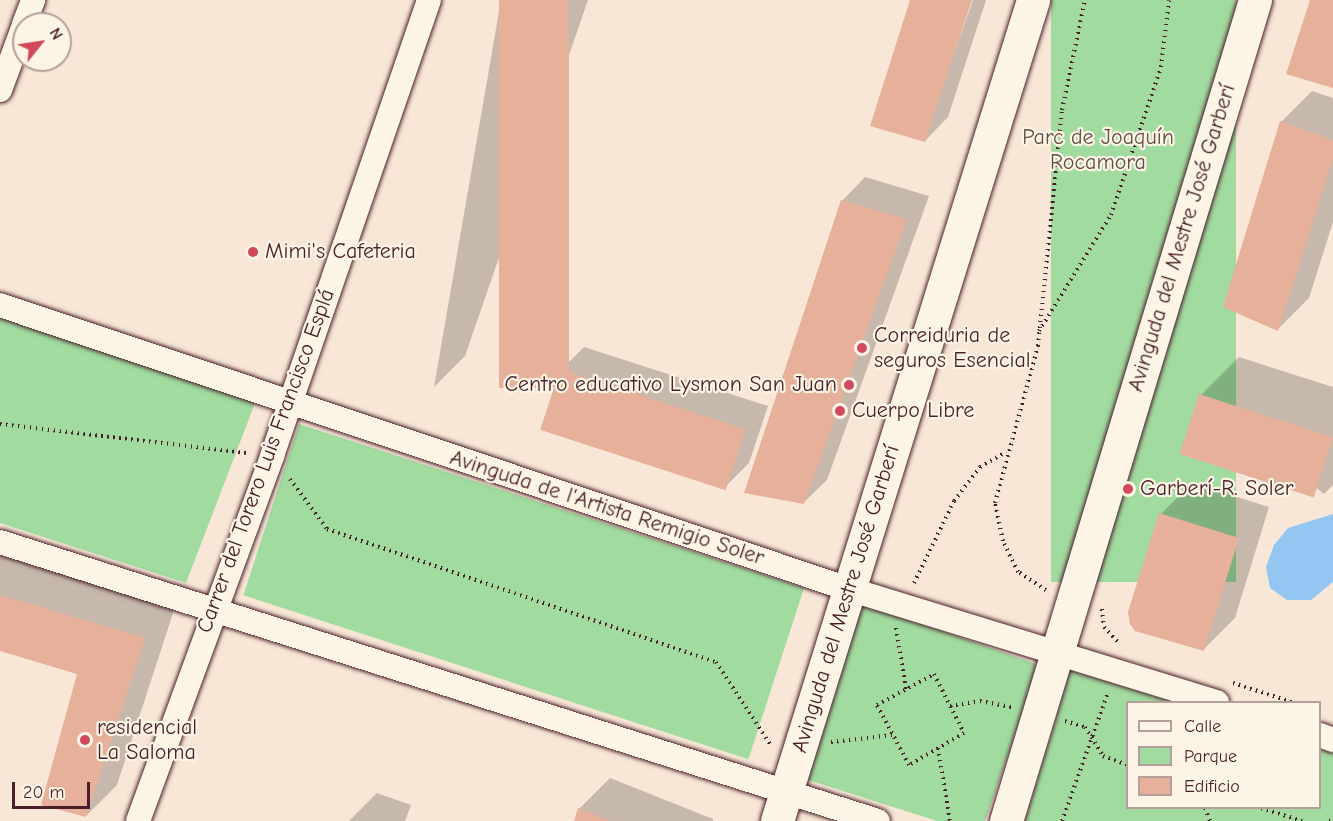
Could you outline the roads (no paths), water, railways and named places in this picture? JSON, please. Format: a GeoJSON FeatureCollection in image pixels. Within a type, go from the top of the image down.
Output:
{"type":"FeatureCollection","features":[{"type":"Feature","properties":{"kind":"street","name":"Carrer del Torero Luis Francisco Esplá"},"geometry":{"type":"LineString","coordinates":[[138,821],[213,609],[272,456],[429,0]]}},
{"type":"Feature","properties":{"kind":"street","name":"Avinguda del Mestre José Garberí"},"geometry":{"type":"LineString","coordinates":[[782,806],[1033,0]]}},
{"type":"Feature","properties":{"kind":"street","name":"Avinguda del Mestre José Garberí"},"geometry":{"type":"LineString","coordinates":[[1005,821],[1055,650],[1255,0]]}},
{"type":"Feature","properties":{"kind":"street"},"geometry":{"type":"LineString","coordinates":[[0,90],[12,58]]}},
{"type":"Feature","properties":{"kind":"street","name":"Avinguda de l'Artista Remigio Soler"},"geometry":{"type":"LineString","coordinates":[[0,305],[849,589],[903,603],[1214,701]]}},
{"type":"Feature","properties":{"kind":"street"},"geometry":{"type":"LineString","coordinates":[[0,542],[213,609],[782,806],[878,821]]}},
{"type":"Feature","properties":{"kind":"water"},"geometry":{"type":"Polygon","coordinates":[[[1333,514],[1333,582],[1311,600],[1287,600],[1270,588],[1266,567],[1274,545],[1288,528],[1333,514]]]}},
{"type":"Feature","properties":{"kind":"place","name":"Mimi's Cafeteria"},"geometry":{"type":"Point","coordinates":[253,252]}},
{"type":"Feature","properties":{"kind":"place","name":"Correiduria de seguros Esencial"},"geometry":{"type":"Point","coordinates":[862,348]}},
{"type":"Feature","properties":{"kind":"place","name":"Centro educativo Lysmon San Juan"},"geometry":{"type":"Point","coordinates":[849,385]}},
{"type":"Feature","properties":{"kind":"place","name":"Cuerpo Libre"},"geometry":{"type":"Point","coordinates":[840,411]}},
{"type":"Feature","properties":{"kind":"place","name":"Garberí-R. Soler"},"geometry":{"type":"Point","coordinates":[1128,489]}},
{"type":"Feature","properties":{"kind":"place","name":"residencial La Saloma"},"geometry":{"type":"Point","coordinates":[85,740]}},
{"type":"Feature","properties":{"kind":"park label","name":"Parc de Joaquín Rocamora"},"geometry":{"type":"Point","coordinates":[1098,150]}}]}
